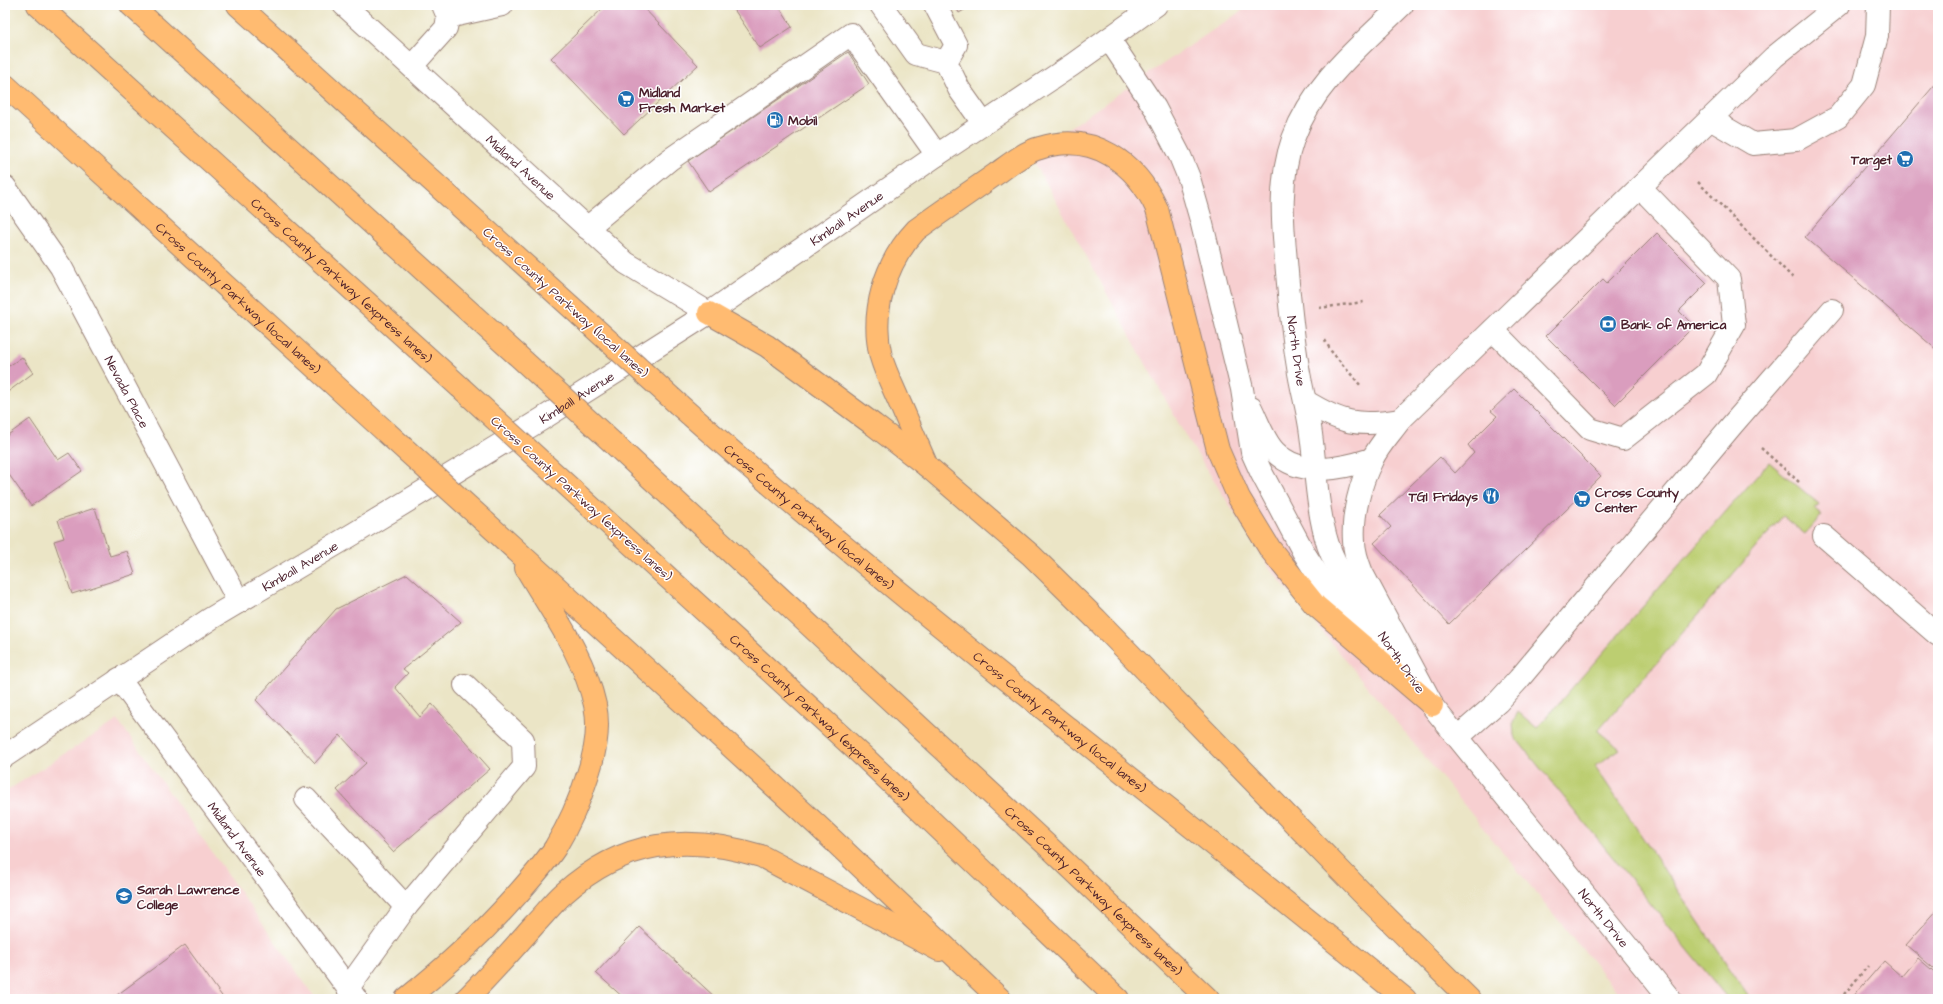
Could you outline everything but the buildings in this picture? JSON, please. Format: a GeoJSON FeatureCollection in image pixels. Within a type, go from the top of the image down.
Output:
{"type":"FeatureCollection","features":[{"type":"Feature","properties":{"kind":"highway","name":"Cross County Parkway (express lanes)"},"geometry":{"type":"LineString","coordinates":[[38,5],[460,387],[870,762],[1118,999]]}},
{"type":"Feature","properties":{"kind":"highway","name":"Cross County Parkway (express lanes)"},"geometry":{"type":"LineString","coordinates":[[131,5],[613,443],[1050,848],[1208,999]]}},
{"type":"Feature","properties":{"kind":"highway","name":"Cross County Parkway (local lanes)"},"geometry":{"type":"LineString","coordinates":[[238,5],[748,467],[941,625],[1405,999]]}},
{"type":"Feature","properties":{"kind":"highway","name":"Cross County Parkway (local lanes)"},"geometry":{"type":"LineString","coordinates":[[5,85],[817,825],[1000,999]]}},
{"type":"Feature","properties":{"kind":"highway"},"geometry":{"type":"LineString","coordinates":[[927,466],[888,375],[880,350],[878,320],[880,298],[886,278],[894,260],[903,244],[929,220],[1014,162],[1038,148],[1066,144],[1084,145],[1104,151],[1122,162],[1138,177],[1150,193],[1158,209],[1218,450],[1239,498],[1254,524],[1270,549],[1315,604],[1432,705]]}},
{"type":"Feature","properties":{"kind":"highway"},"geometry":{"type":"LineString","coordinates":[[709,313],[767,346],[927,466],[1031,555],[1096,619],[1370,901],[1469,999]]}},
{"type":"Feature","properties":{"kind":"highway"},"geometry":{"type":"LineString","coordinates":[[406,999],[426,984],[483,932],[539,870],[554,849],[570,822],[582,794],[595,750],[595,707],[582,667],[515,550]]}},
{"type":"Feature","properties":{"kind":"highway"},"geometry":{"type":"LineString","coordinates":[[466,999],[562,894],[583,877],[624,855],[650,847],[675,843],[705,843],[733,847],[761,856],[961,962]]}},
{"type":"Feature","properties":{"kind":"street","name":"Midland Avenue"},"geometry":{"type":"LineString","coordinates":[[344,5],[587,228],[639,272],[709,313]]}},
{"type":"Feature","properties":{"kind":"street"},"geometry":{"type":"LineString","coordinates":[[412,66],[446,28],[445,11],[502,5]]}},
{"type":"Feature","properties":{"kind":"street"},"geometry":{"type":"LineString","coordinates":[[881,5],[916,54],[946,62],[959,89],[983,123]]}},
{"type":"Feature","properties":{"kind":"street"},"geometry":{"type":"LineString","coordinates":[[935,5],[956,45],[946,62]]}},
{"type":"Feature","properties":{"kind":"street","name":"Kimball Avenue"},"geometry":{"type":"LineString","coordinates":[[5,756],[119,679],[239,602],[542,419],[709,313],[936,155],[1156,5]]}},
{"type":"Feature","properties":{"kind":"street","name":"North Drive"},"geometry":{"type":"LineString","coordinates":[[1402,5],[1334,70],[1322,85],[1300,122],[1287,160],[1283,181],[1282,223],[1294,341],[1310,427],[1314,469],[1323,528],[1336,566],[1346,583],[1432,705]]}},
{"type":"Feature","properties":{"kind":"street"},"geometry":{"type":"LineString","coordinates":[[1432,705],[1362,573],[1357,558],[1354,542],[1354,526],[1362,486],[1372,459],[1400,420],[1774,57],[1839,5]]}},
{"type":"Feature","properties":{"kind":"street"},"geometry":{"type":"LineString","coordinates":[[1710,119],[1753,144],[1796,140],[1838,117],[1864,85],[1877,36],[1878,5]]}},
{"type":"Feature","properties":{"kind":"street"},"geometry":{"type":"LineString","coordinates":[[587,228],[669,160],[851,34],[936,155]]}},
{"type":"Feature","properties":{"kind":"street","name":"North Drive"},"geometry":{"type":"LineString","coordinates":[[1108,39],[1155,108],[1180,156],[1189,178],[1202,220],[1242,389],[1252,452],[1261,472],[1311,565],[1329,592],[1432,705],[1670,999]]}},
{"type":"Feature","properties":{"kind":"street","name":"Nevada Place"},"geometry":{"type":"LineString","coordinates":[[5,187],[61,267],[239,602]]}},
{"type":"Feature","properties":{"kind":"street"},"geometry":{"type":"LineString","coordinates":[[1494,330],[1590,429],[1624,439],[1706,374],[1734,324],[1729,279],[1640,187]]}},
{"type":"Feature","properties":{"kind":"street"},"geometry":{"type":"LineString","coordinates":[[1458,737],[1498,702],[1514,684],[1733,424],[1832,310]]}},
{"type":"Feature","properties":{"kind":"street"},"geometry":{"type":"LineString","coordinates":[[1242,389],[1274,451],[1293,464],[1314,469],[1342,468],[1372,459]]}},
{"type":"Feature","properties":{"kind":"street"},"geometry":{"type":"LineString","coordinates":[[1305,401],[1326,414],[1351,423],[1380,423],[1400,420]]}},
{"type":"Feature","properties":{"kind":"street"},"geometry":{"type":"LineString","coordinates":[[1824,536],[1938,635]]}},
{"type":"Feature","properties":{"kind":"street","name":"Midland Avenue"},"geometry":{"type":"LineString","coordinates":[[119,679],[352,993]]}},
{"type":"Feature","properties":{"kind":"street"},"geometry":{"type":"LineString","coordinates":[[352,993],[406,908],[524,767],[522,740],[465,685]]}},
{"type":"Feature","properties":{"kind":"street"},"geometry":{"type":"LineString","coordinates":[[306,799],[406,908]]}},
{"type":"Feature","properties":{"kind":"path"},"geometry":{"type":"LineString","coordinates":[[1698,182],[1793,278]]}},
{"type":"Feature","properties":{"kind":"path"},"geometry":{"type":"LineString","coordinates":[[1316,309],[1364,302]]}},
{"type":"Feature","properties":{"kind":"path"},"geometry":{"type":"LineString","coordinates":[[1322,334],[1331,351],[1361,386]]}},
{"type":"Feature","properties":{"kind":"path"},"geometry":{"type":"LineString","coordinates":[[1761,448],[1799,482]]}},
{"type":"Feature","properties":{"kind":"path"},"geometry":{"type":"LineString","coordinates":[[1840,999],[1868,966]]}},
{"type":"Feature","properties":{"kind":"shaded area","name":"Cross County Center"},"geometry":{"type":"Polygon","coordinates":[[[1250,5],[1938,5],[1938,999],[1623,999],[1266,563],[1185,435],[1030,154],[1250,5]]]}},
{"type":"Feature","properties":{"kind":"shaded area","name":"Sarah Lawrence College"},"geometry":{"type":"Polygon","coordinates":[[[118,720],[316,999],[5,999],[5,792],[118,720]]]}},
{"type":"Feature","properties":{"kind":"green space"},"geometry":{"type":"Polygon","coordinates":[[[1769,462],[1819,504],[1815,509],[1822,515],[1805,534],[1783,516],[1598,731],[1620,749],[1595,766],[1750,999],[1728,999],[1514,736],[1513,722],[1518,712],[1537,728],[1769,462]]]}},
{"type":"Feature","properties":{"kind":"place","name":"Midland Fresh Market"},"geometry":{"type":"Point","coordinates":[626,99]}},
{"type":"Feature","properties":{"kind":"place","name":"Mobil"},"geometry":{"type":"Point","coordinates":[775,120]}},
{"type":"Feature","properties":{"kind":"place","name":"Target"},"geometry":{"type":"Point","coordinates":[1905,159]}},
{"type":"Feature","properties":{"kind":"place","name":"Bank of America"},"geometry":{"type":"Point","coordinates":[1608,324]}},
{"type":"Feature","properties":{"kind":"place","name":"TGI Fridays"},"geometry":{"type":"Point","coordinates":[1491,496]}},
{"type":"Feature","properties":{"kind":"place","name":"Cross County Center"},"geometry":{"type":"Point","coordinates":[1582,499]}},
{"type":"Feature","properties":{"kind":"place","name":"Sarah Lawrence College"},"geometry":{"type":"Point","coordinates":[124,896]}}]}
